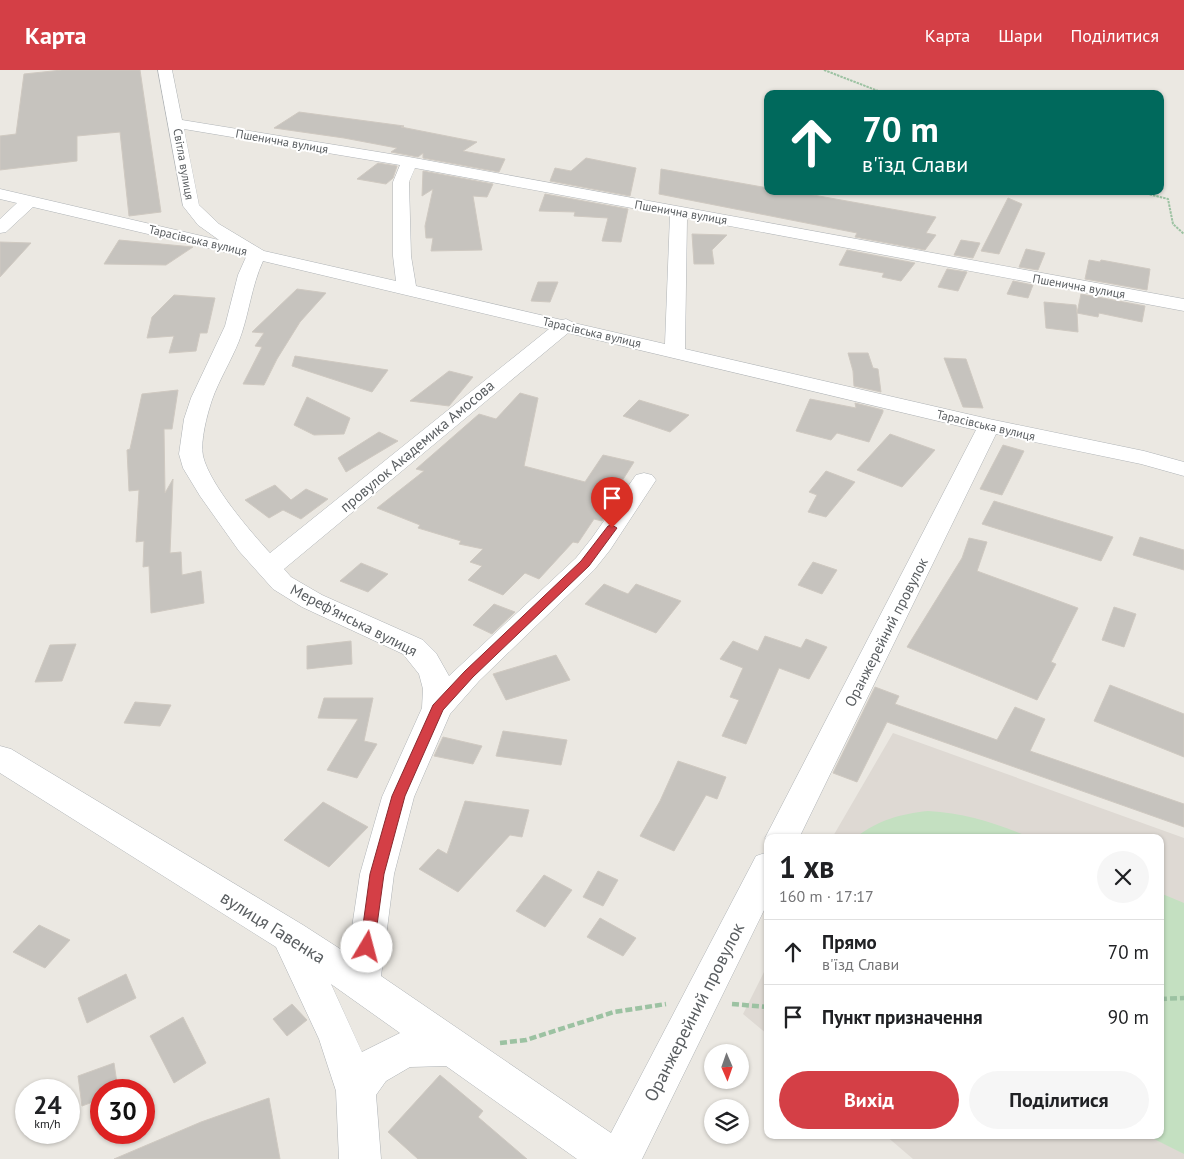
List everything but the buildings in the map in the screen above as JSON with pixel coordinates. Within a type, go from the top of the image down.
[{"type":"street","name":"Світла вулиця","points":[[165,70],[191,206],[196,213],[219,232],[257,253]]},
{"type":"street","name":"Пшенична вулиця","points":[[176,123],[410,162],[1184,305]]},
{"type":"street","points":[[407,289],[402,256],[400,190],[401,182],[410,162]]},
{"type":"street","name":"Тарасівська вулиця","points":[[0,194],[989,426],[1144,458],[1184,469]]},
{"type":"street","points":[[0,228],[28,201]]},
{"type":"street","points":[[675,351],[679,212]]},
{"type":"street","name":"Мереф'янська вулиця","points":[[257,253],[247,275],[228,344],[202,398],[195,419],[191,454],[195,468],[212,496],[268,568],[282,583],[312,601],[412,647],[424,656],[432,667],[439,693],[438,708],[398,796],[382,854],[377,874],[362,984]]},
{"type":"street","name":"провулок Академика Амосова","points":[[268,568],[519,362],[566,326]]},
{"type":"street","name":"Оранжерейний провулок","points":[[784,834],[989,426]]},
{"type":"street","points":[[438,708],[476,667],[585,564],[601,544],[644,480]]},
{"type":"street","name":"вулиця Гавенка","points":[[0,758],[290,936],[362,984],[612,1159]]},
{"type":"street","name":"Оранжерейний провулок","points":[[620,1159],[764,874]]},
{"type":"street","points":[[290,936],[337,1037],[356,1091],[360,1159]]},
{"type":"street","points":[[356,1091],[372,1067],[406,1049],[452,1047]]},
{"type":"path","points":[[824,70],[876,90]]},
{"type":"path","points":[[1152,195],[1168,199],[1171,223],[1174,228],[1184,234]]},
{"type":"path","points":[[1164,999],[1184,998]]},
{"type":"path","points":[[498,1043],[526,1040],[614,1012],[700,999],[764,1006]]},
{"type":"shaded area","points":[[893,733],[1184,838],[1184,1159],[913,1159],[890,1139],[1164,1139],[1164,834],[834,834]]},
{"type":"shaded area","points":[[764,972],[764,1032],[743,1014]]},
{"type":"green space","points":[[928,811],[955,814],[1004,827],[1022,834],[861,834],[873,826],[908,814]]},
{"type":"green space","points":[[1164,895],[1184,903],[1184,1154],[1154,1139],[1164,1139]]},
{"type":"route","points":[[367,947],[377,874],[398,796],[438,708],[469,674],[585,564],[612,528]]}]
